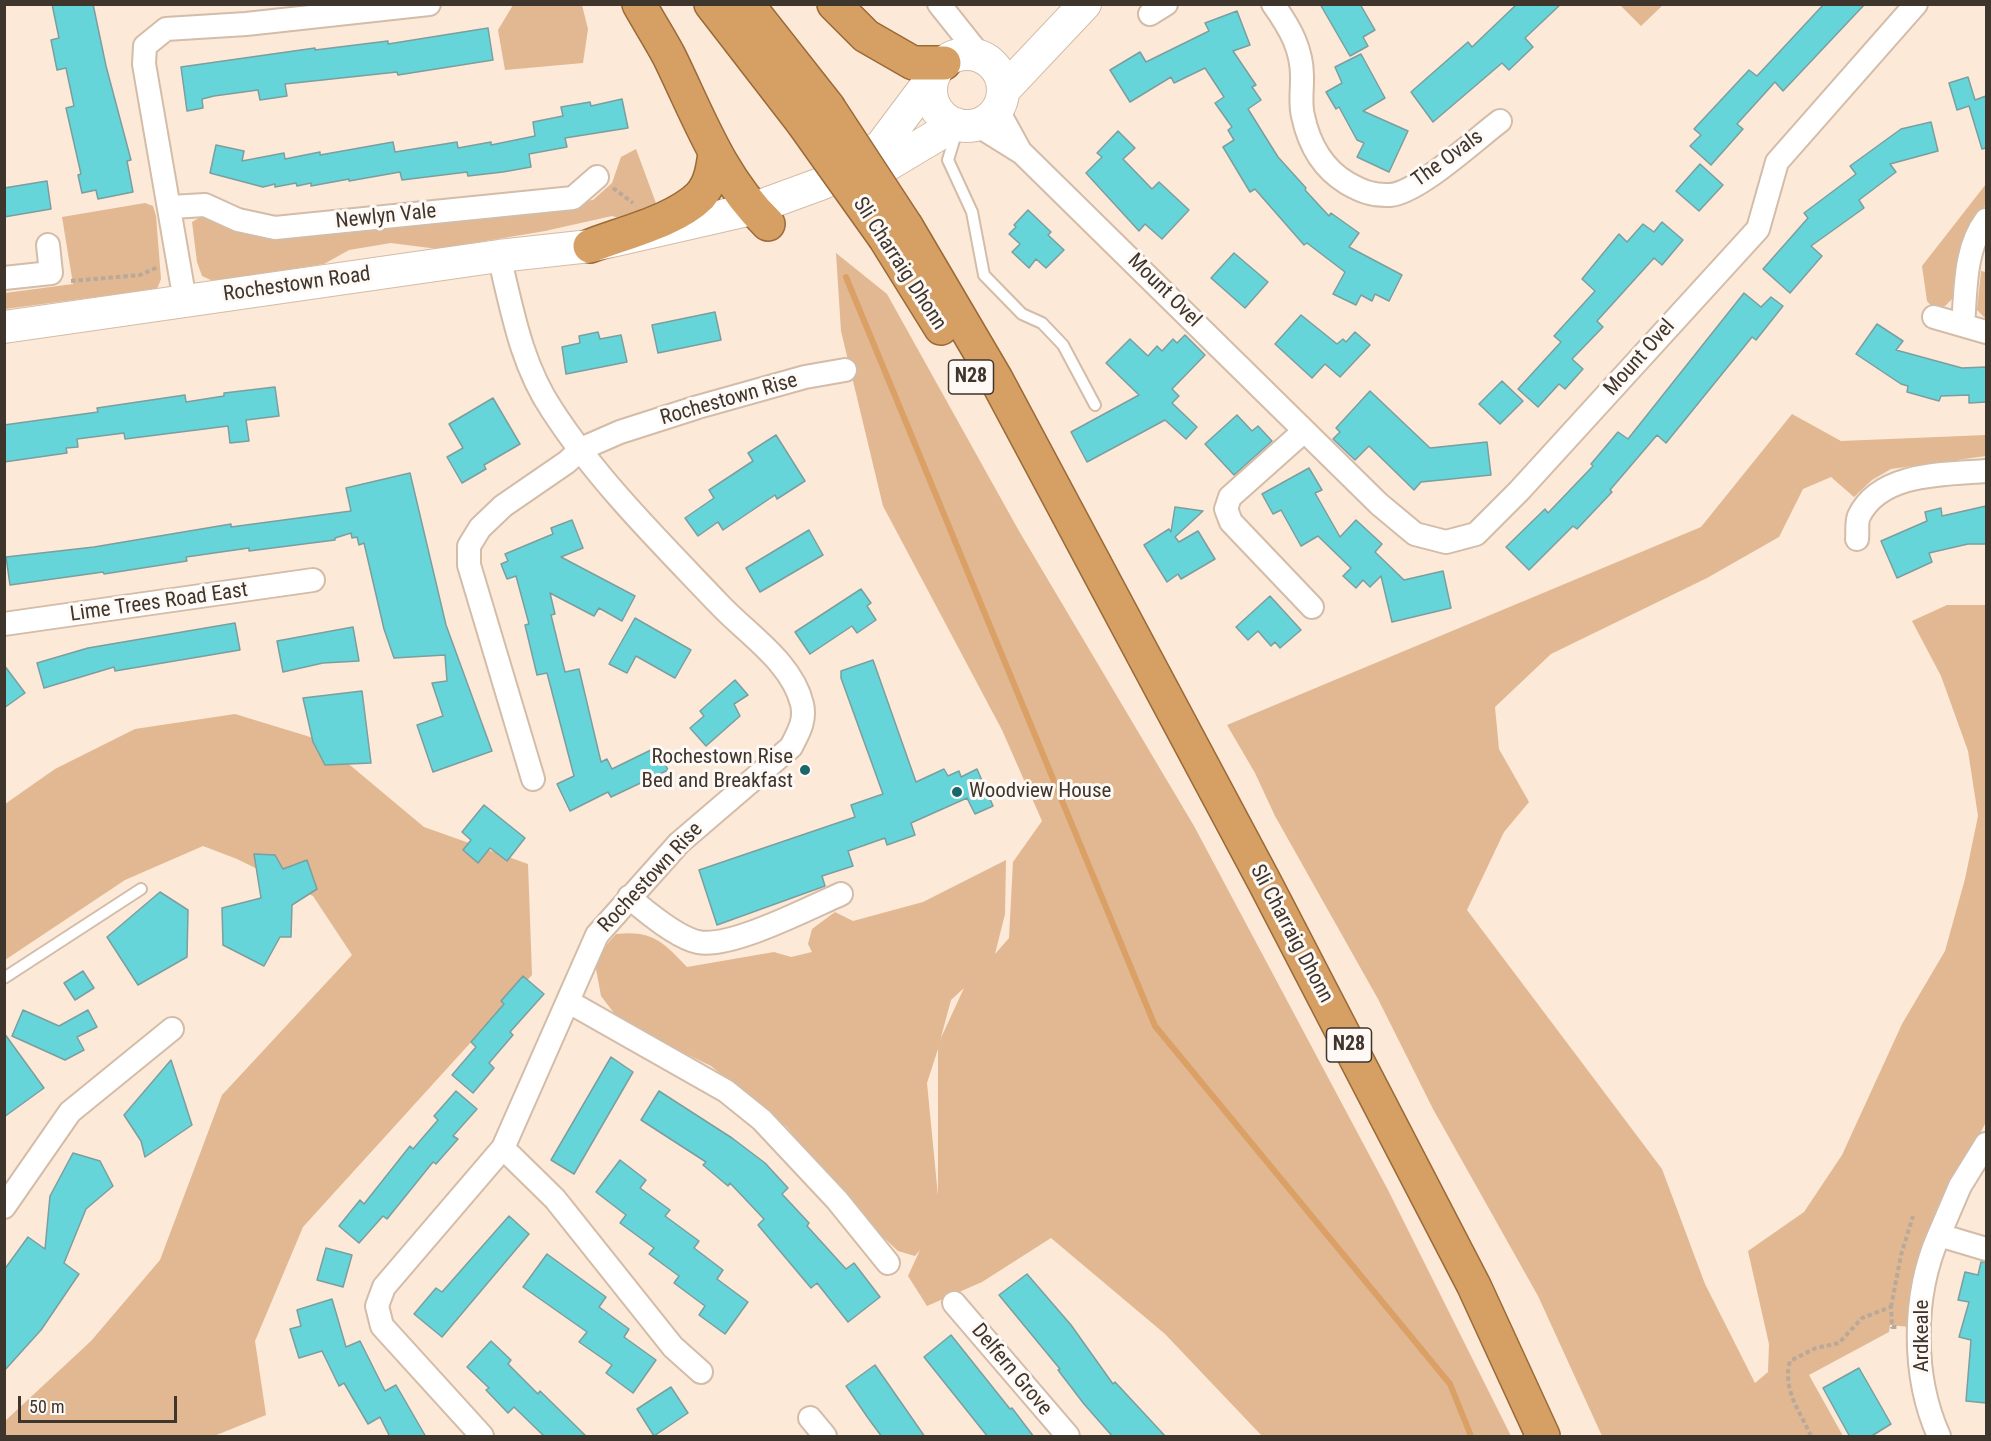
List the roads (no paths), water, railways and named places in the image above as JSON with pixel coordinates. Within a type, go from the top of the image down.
[{"type":"highway","points":[[639,4],[668,54],[715,153],[736,190],[760,217]]},
{"type":"highway","name":"Sli Charraig Dhonn","points":[[711,4],[816,115]]},
{"type":"highway","name":"Sli Charraig Dhonn","points":[[747,4],[816,115],[996,379],[1270,893],[1468,1276],[1543,1437]]},
{"type":"highway","points":[[834,4],[866,36],[913,63],[943,66]]},
{"type":"highway","points":[[590,246],[679,212],[701,195],[712,177],[715,153]]},
{"type":"main road","points":[[1078,12],[1002,97],[992,116],[964,124],[945,118],[935,104],[932,86],[943,66],[965,55],[984,58],[1012,54],[1078,12]]},
{"type":"main road","points":[[984,58],[998,73],[1002,97]]},
{"type":"main road","name":"Rochestown Road","points":[[4,327],[499,256],[590,246],[668,247],[748,232],[760,217],[823,183],[881,146],[943,66]]},
{"type":"main road","name":"Rochestown Road","points":[[760,217],[824,204],[964,124]]},
{"type":"street","points":[[246,24],[259,4]]},
{"type":"street","points":[[185,301],[171,207],[144,64],[145,46],[166,29],[246,24],[429,4]]},
{"type":"street","name":"The Ovals","points":[[1273,4],[1290,28],[1298,46],[1302,79],[1302,113],[1311,143],[1320,158],[1338,178],[1365,194],[1391,195],[1420,183],[1500,121]]},
{"type":"street","name":"Mount Ovel","points":[[1002,97],[1002,118],[1022,153],[1117,244],[1303,432],[1379,504],[1415,534],[1446,542],[1476,534],[1519,491],[1758,229],[1778,162],[1916,4]]},
{"type":"street","points":[[942,8],[952,43],[943,66]]},
{"type":"street","points":[[942,8],[984,58]]},
{"type":"street","name":"Mount Ovel","points":[[964,124],[1022,153]]},
{"type":"street","name":"Newlyn Vale","points":[[171,207],[205,205],[238,220],[275,228],[573,198],[597,177]]},
{"type":"street","points":[[1964,325],[1968,266],[1980,228],[1986,220]]},
{"type":"street","points":[[4,278],[51,273],[48,244]]},
{"type":"street","name":"Rochestown Rise","points":[[482,1437],[382,1326],[377,1306],[384,1287],[503,1148],[597,935],[679,843],[791,747],[802,726],[803,705],[792,680],[767,650],[721,607],[627,506],[551,409],[522,351],[499,256]]},
{"type":"street","points":[[1934,317],[1986,332]]},
{"type":"street","name":"Rochestown Rise","points":[[533,779],[469,565],[469,546],[480,528],[503,506],[567,462],[581,449],[620,432],[805,377],[845,370]]},
{"type":"street","points":[[1303,432],[1230,497],[1226,509],[1231,522],[1312,607]]},
{"type":"street","points":[[1857,539],[1858,517],[1875,497],[1887,488],[1924,477],[1986,471]]},
{"type":"street","name":"Lime Trees Road East","points":[[4,624],[314,580]]},
{"type":"street","points":[[629,897],[652,918],[696,942],[714,943],[787,918],[841,894]]},
{"type":"street","points":[[569,1002],[726,1091],[762,1120],[837,1200],[888,1263]]},
{"type":"street","points":[[4,1207],[70,1112],[172,1029]]},
{"type":"street","name":"Ardkeale","points":[[1939,1437],[1923,1386],[1920,1307],[1926,1277],[1939,1235],[1960,1186],[1986,1144]]},
{"type":"street","points":[[503,1148],[555,1199],[673,1347],[701,1372]]},
{"type":"street","points":[[1939,1235],[1986,1249]]},
{"type":"street","name":"Delfern Grove","points":[[954,1303],[1068,1437]]},
{"type":"street","points":[[810,1418],[825,1437]]},
{"type":"lane","points":[[964,124],[948,160],[972,212],[984,275],[1022,314],[1042,322],[1063,345],[1095,405]]},
{"type":"lane","points":[[4,978],[141,889]]},
{"type":"waterway","points":[[846,277],[1155,1026],[1450,1384],[1471,1436]]},
{"type":"place","name":"Rochestown Rise Bed and Breakfast","points":[[805,770]]},
{"type":"place","name":"Woodview House","points":[[957,792]]}]
